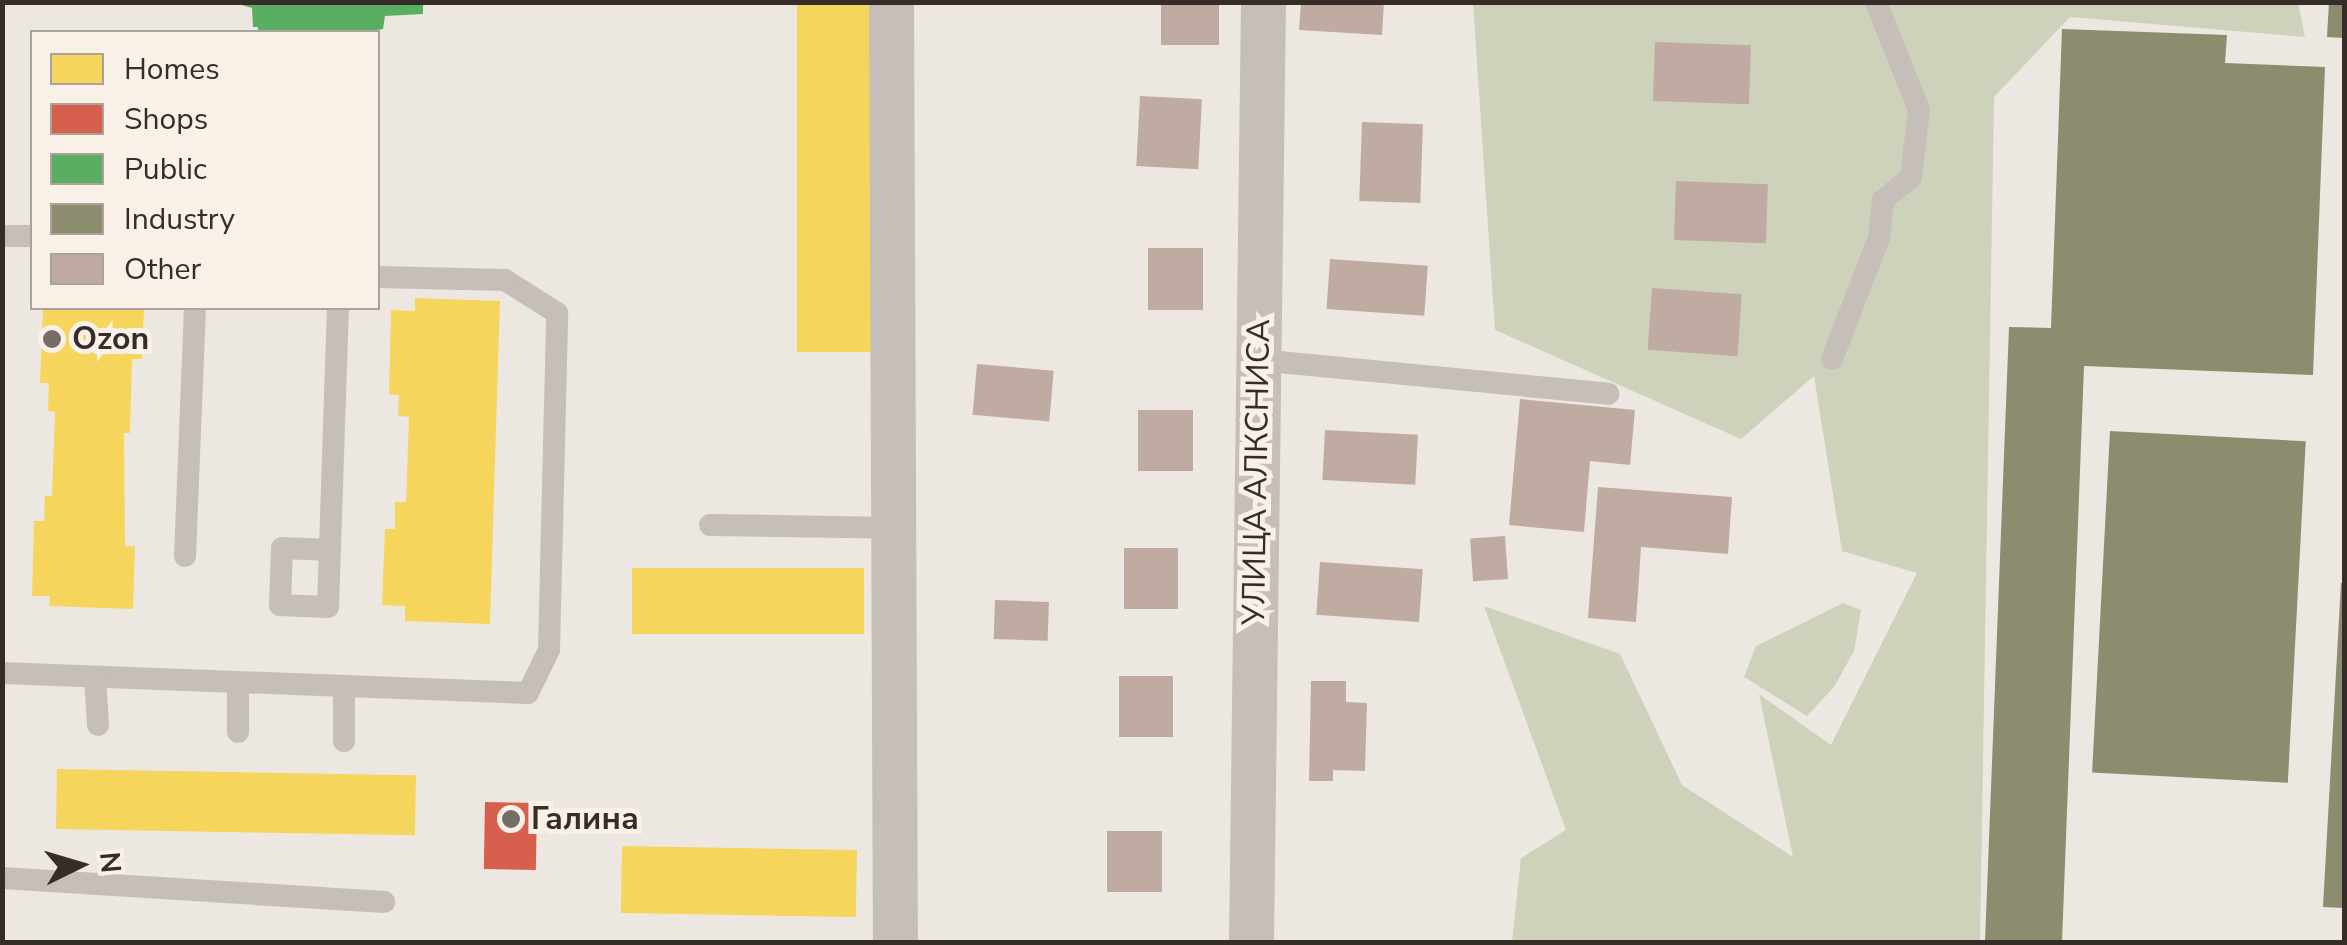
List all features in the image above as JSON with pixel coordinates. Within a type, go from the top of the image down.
[{"type":"street","points":[[892,2],[895,942]]},
{"type":"street","name":"УЛИЦА АЛКСНИСА","points":[[1250,942],[1263,2]]},
{"type":"lane","points":[[1832,359],[1879,238],[1883,200],[1911,177],[1918,110],[1876,2]]},
{"type":"lane","points":[[2,236],[30,236]]},
{"type":"lane","points":[[2,673],[528,693],[549,650],[558,313],[505,280],[380,278]]},
{"type":"lane","points":[[185,556],[195,310]]},
{"type":"lane","points":[[330,550],[338,310]]},
{"type":"lane","points":[[1258,360],[1608,394]]},
{"type":"lane","points":[[710,525],[893,528]]},
{"type":"lane","points":[[96,677],[98,725]]},
{"type":"lane","points":[[238,682],[238,732]]},
{"type":"lane","points":[[344,686],[344,741]]},
{"type":"lane","points":[[2,878],[384,902]]},
{"type":"green space","points":[[1473,3],[2298,3],[2305,37],[2070,17],[1994,97],[1980,942],[1512,942],[1521,858],[1566,830],[1484,606],[1620,654],[1682,785],[1793,857],[1759,694],[1831,745],[1917,573],[1842,551],[1814,376],[1741,439],[1495,330]]},
{"type":"green space","points":[[1843,603],[1861,610],[1854,651],[1834,687],[1807,716],[1744,677],[1756,646]]},
{"type":"building: Homes","points":[[797,2],[873,2],[873,352],[797,352]]},
{"type":"building: Homes","points":[[415,298],[500,301],[490,624],[405,621],[405,606],[382,605],[385,529],[395,529],[395,502],[406,502],[409,417],[398,416],[399,395],[389,394],[391,310],[415,311]]},
{"type":"building: Homes","points":[[43,310],[144,310],[142,359],[132,359],[130,433],[124,433],[125,546],[135,546],[133,609],[49,606],[50,596],[32,596],[34,521],[44,521],[45,496],[52,496],[55,412],[48,411],[49,383],[40,383]]},
{"type":"building: Homes","points":[[632,568],[864,568],[864,634],[632,634]]},
{"type":"building: Homes","points":[[57,769],[416,775],[415,835],[56,829]]},
{"type":"building: Homes","points":[[622,846],[857,850],[856,917],[621,913]]},
{"type":"building: Shops","name":"Галина","points":[[485,802],[537,803],[536,870],[484,869]]},
{"type":"building: Public","points":[[423,2],[423,14],[385,16],[383,29],[377,30],[258,30],[253,27],[252,8],[238,4]]},
{"type":"building: Industry","points":[[2329,2],[2344,2],[2344,38],[2327,37]]},
{"type":"building: Industry","points":[[2062,29],[2227,35],[2225,63],[2325,67],[2313,375],[2084,366],[2062,942],[1985,942],[2009,327],[2051,328]]},
{"type":"building: Industry","points":[[2110,431],[2306,441],[2288,783],[2092,773]]},
{"type":"building: Industry","points":[[2344,583],[2344,908],[2323,907]]},
{"type":"building: Other","points":[[1161,2],[1219,2],[1219,45],[1161,45]]},
{"type":"building: Other","points":[[1301,2],[1384,2],[1382,35],[1299,30]]},
{"type":"building: Other","points":[[1655,42],[1751,45],[1749,104],[1653,101]]},
{"type":"building: Other","points":[[1140,96],[1202,99],[1198,169],[1136,166]]},
{"type":"building: Other","points":[[1362,122],[1423,124],[1420,203],[1359,201]]},
{"type":"building: Other","points":[[1676,181],[1768,184],[1766,243],[1674,240]]},
{"type":"building: Other","points":[[1148,248],[1203,248],[1203,310],[1148,310]]},
{"type":"building: Other","points":[[1330,259],[1428,266],[1424,316],[1327,309]]},
{"type":"building: Other","points":[[1652,288],[1742,294],[1737,356],[1648,350]]},
{"type":"building: Other","points":[[977,364],[1054,371],[1049,422],[973,415]]},
{"type":"building: Other","points":[[1520,399],[1635,410],[1630,465],[1590,461],[1584,532],[1509,525]]},
{"type":"building: Other","points":[[1138,410],[1193,410],[1193,471],[1138,471]]},
{"type":"building: Other","points":[[1325,430],[1418,435],[1415,485],[1322,480]]},
{"type":"building: Other","points":[[1598,487],[1732,497],[1728,554],[1641,547],[1636,622],[1588,618]]},
{"type":"building: Other","points":[[1505,536],[1508,579],[1473,581],[1470,538]]},
{"type":"building: Other","points":[[1124,548],[1178,548],[1178,609],[1124,609]]},
{"type":"building: Other","points":[[1320,562],[1423,569],[1419,622],[1316,615]]},
{"type":"building: Other","points":[[995,600],[1049,602],[1048,641],[994,639]]},
{"type":"building: Other","points":[[1119,676],[1173,676],[1173,737],[1119,737]]},
{"type":"building: Other","points":[[1311,681],[1346,681],[1346,702],[1367,703],[1365,771],[1333,770],[1333,781],[1309,781]]},
{"type":"building: Other","points":[[1107,831],[1162,831],[1162,892],[1107,892]]},
{"type":"place","name":"Ozon","points":[[52,339]]},
{"type":"place","name":"Галина","points":[[511,819]]}]
